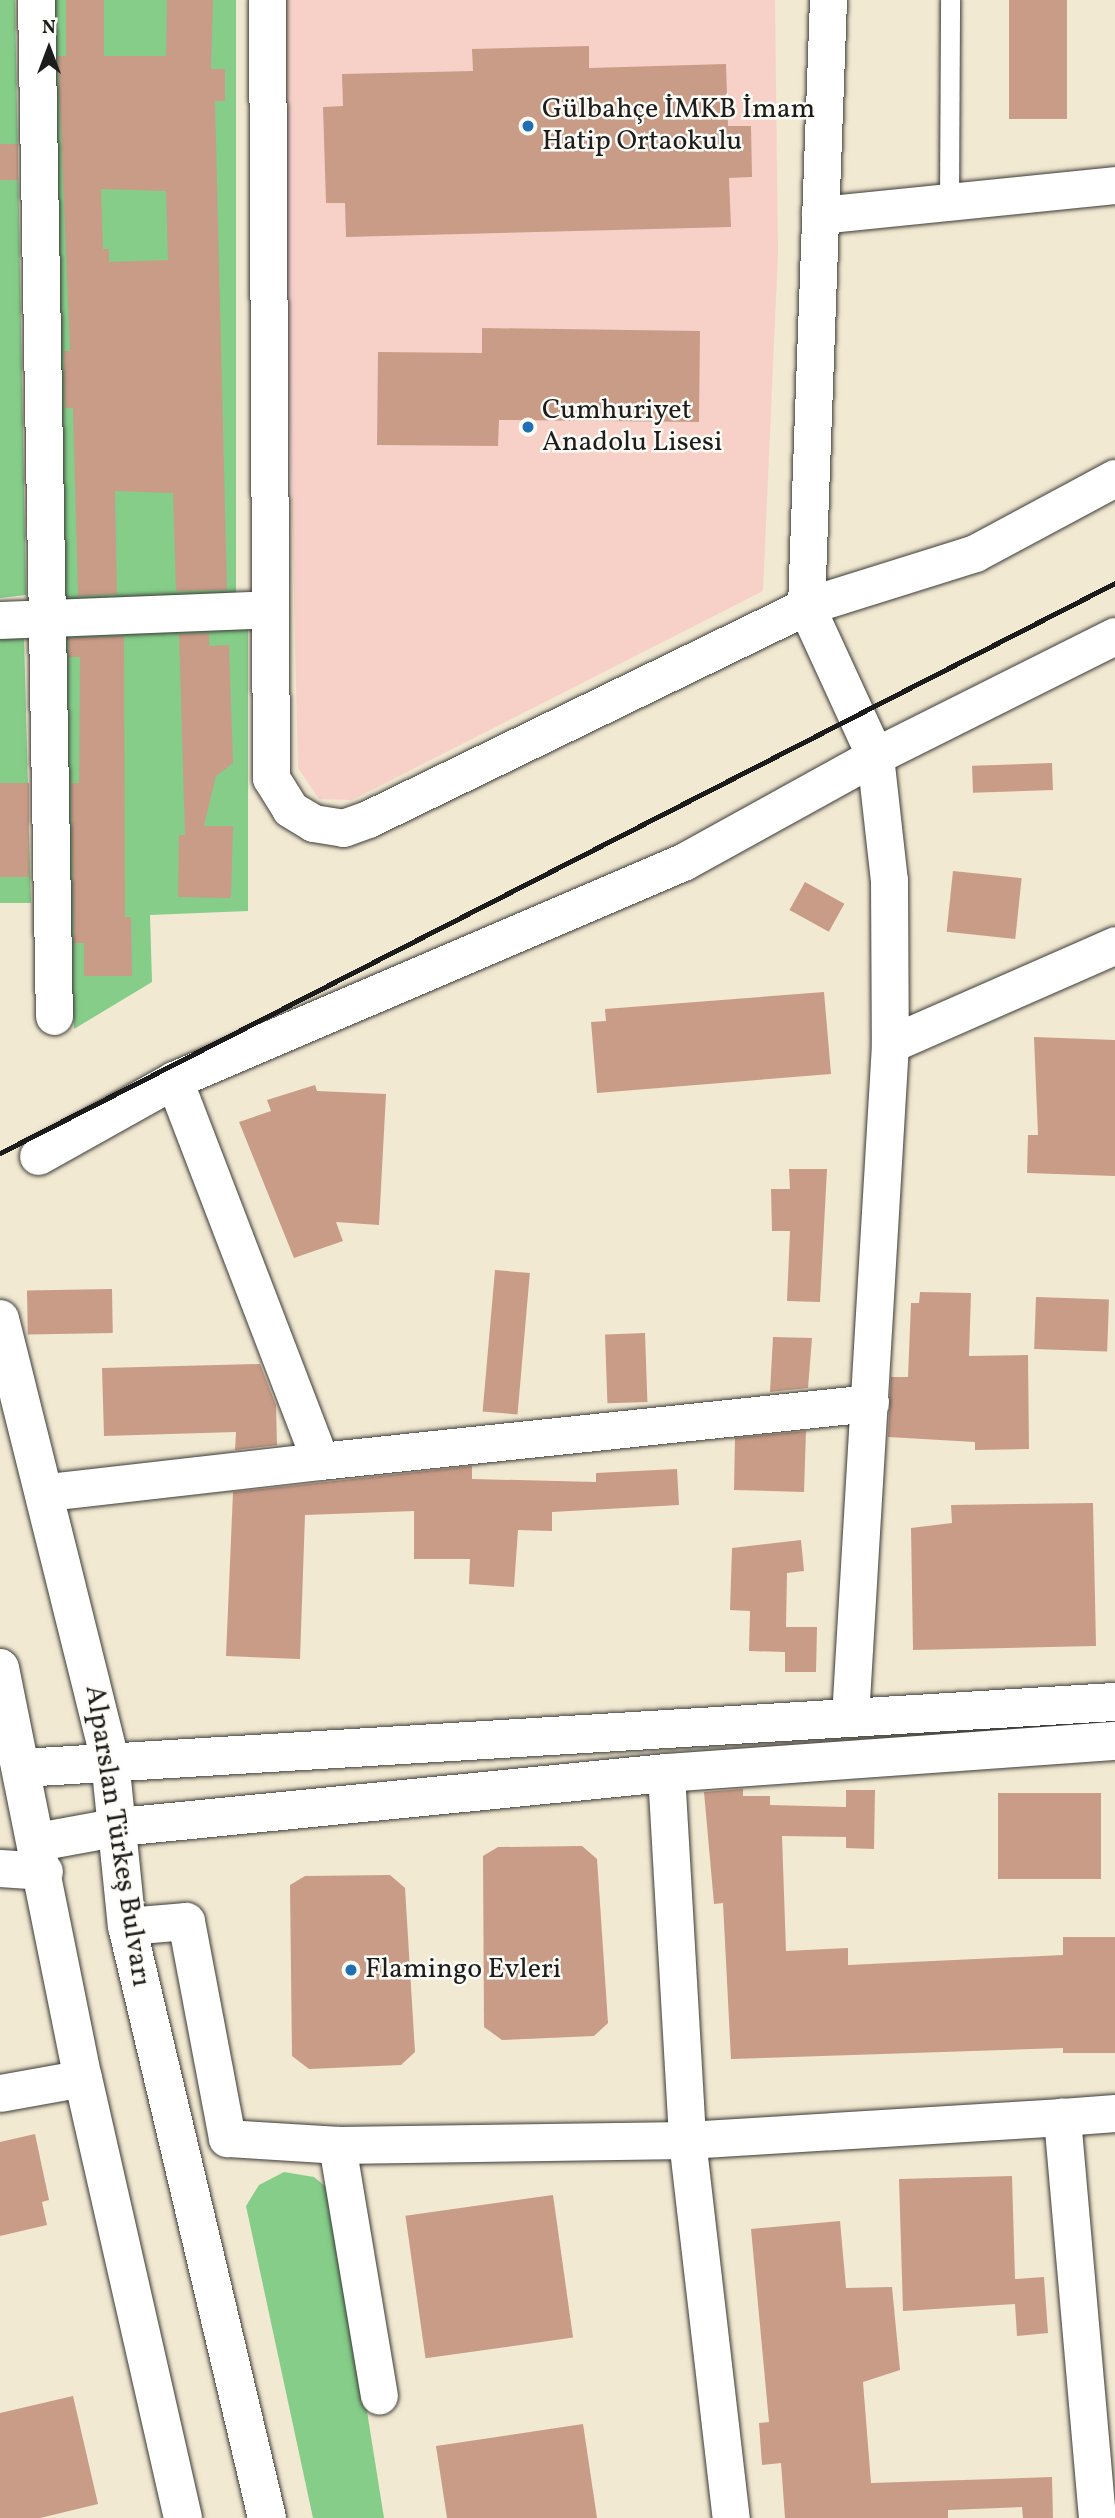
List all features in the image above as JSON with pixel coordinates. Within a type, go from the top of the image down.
[{"type":"main road","name":"Alparslan Türkeş Bulvarı","points":[[0,1319],[48,1492],[110,1760],[120,1827],[127,1926],[267,2518]]},
{"type":"main road","points":[[0,1668],[41,1856],[83,2078],[183,2518]]},
{"type":"main road","points":[[22,1768],[110,1760],[1115,1702]]},
{"type":"main road","points":[[41,1856],[120,1827],[666,1773],[1115,1741]]},
{"type":"street","points":[[36,0],[54,1016]]},
{"type":"street","points":[[267,0],[271,778],[290,809],[313,823],[343,828],[806,606],[975,553],[1115,478]]},
{"type":"street","points":[[828,0],[806,606],[875,756],[888,880],[890,1044],[850,1718]]},
{"type":"street","points":[[820,215],[949,204],[1115,185]]},
{"type":"street","points":[[0,620],[270,609]]},
{"type":"street","points":[[38,1156],[174,1080],[682,862],[875,756],[1115,636]]},
{"type":"street","points":[[890,1044],[1115,945]]},
{"type":"street","points":[[174,1080],[320,1461]]},
{"type":"street","points":[[48,1492],[870,1403]]},
{"type":"street","points":[[666,1773],[687,2140],[731,2518]]},
{"type":"street","points":[[0,1868],[41,1856]]},
{"type":"street","points":[[127,1926],[186,1921],[227,2138],[337,2145],[687,2140],[1115,2113]]},
{"type":"street","points":[[0,2094],[83,2078]]},
{"type":"street","points":[[1062,2117],[1097,2518]]},
{"type":"street","points":[[337,2145],[379,2396]]},
{"type":"lane","points":[[949,204],[950,0]]},
{"type":"shaded area","name":"Cumhuriyet Anadolu Lisesi","points":[[280,0],[775,0],[778,253],[763,591],[352,800],[319,799],[298,768]]},
{"type":"green space","points":[[0,0],[15,0],[26,595],[0,598]]},
{"type":"green space","points":[[55,0],[236,0],[236,604],[55,604]]},
{"type":"green space","points":[[248,616],[248,911],[150,915],[152,982],[74,1029],[54,624]]},
{"type":"green space","points":[[24,635],[31,903],[0,903],[0,636]]},
{"type":"green space","points":[[284,2172],[314,2177],[332,2192],[384,2518],[313,2518],[246,2206],[259,2185]]},
{"type":"building","points":[[66,0],[104,0],[104,56],[166,56],[167,0],[213,0],[211,69],[225,69],[225,101],[215,101],[227,590],[176,591],[173,493],[115,491],[117,594],[78,596],[73,408],[65,408],[64,351],[70,351],[58,56],[66,56]],"holes":[[[101,189],[166,191],[168,260],[109,262],[109,249],[103,249]]]},
{"type":"building","points":[[1009,0],[1067,0],[1067,119],[1009,119]]},
{"type":"building","points":[[589,46],[589,68],[726,64],[728,126],[751,126],[752,177],[729,178],[731,227],[346,237],[345,203],[326,203],[323,107],[343,106],[342,74],[473,71],[472,49]]},
{"type":"building","points":[[0,144],[18,144],[18,180],[0,180]]},
{"type":"building","points":[[482,328],[700,331],[699,422],[499,420],[498,446],[377,445],[378,352],[482,353]]},
{"type":"building","points":[[209,633],[209,646],[229,645],[233,763],[216,776],[204,826],[233,826],[231,898],[178,897],[179,835],[185,835],[179,634]]},
{"type":"building","points":[[124,636],[125,917],[131,917],[132,976],[84,976],[84,943],[74,943],[71,783],[79,783],[80,657],[69,657],[68,638]]},
{"type":"building","points":[[1052,763],[1053,790],[973,793],[972,766]]},
{"type":"building","points":[[0,783],[29,783],[29,877],[0,877]]},
{"type":"building","points":[[953,871],[1022,878],[1015,939],[947,932]]},
{"type":"building","points":[[805,882],[844,904],[829,932],[789,910]]},
{"type":"building","points":[[824,992],[831,1074],[597,1093],[591,1022],[606,1021],[605,1009]]},
{"type":"building","points":[[1034,1037],[1115,1040],[1115,1176],[1027,1173],[1028,1135],[1038,1135]]},
{"type":"building","points":[[315,1085],[317,1091],[386,1094],[379,1225],[336,1222],[343,1241],[294,1258],[239,1122],[271,1111],[267,1100]]},
{"type":"building","points":[[789,1169],[827,1169],[820,1302],[787,1301],[790,1231],[772,1231],[771,1189],[790,1189]]},
{"type":"building","points":[[495,1270],[530,1273],[517,1415],[483,1411]]},
{"type":"building","points":[[112,1289],[113,1333],[28,1334],[27,1290]]},
{"type":"building","points":[[920,1292],[971,1293],[969,1356],[1028,1355],[1029,1449],[975,1450],[975,1442],[888,1437],[891,1377],[908,1377],[911,1303],[919,1303]]},
{"type":"building","points":[[1036,1297],[1109,1300],[1107,1352],[1034,1349]]},
{"type":"building","points":[[645,1333],[647,1402],[607,1403],[605,1334]]},
{"type":"building","points":[[773,1337],[812,1338],[808,1388],[770,1392]]},
{"type":"building","points":[[260,1364],[276,1405],[277,1445],[235,1450],[236,1432],[104,1436],[102,1368]]},
{"type":"building","points":[[806,1431],[804,1492],[734,1490],[735,1438]]},
{"type":"building","points":[[472,1466],[472,1479],[596,1482],[596,1473],[677,1469],[679,1505],[552,1512],[552,1531],[518,1530],[514,1587],[469,1584],[470,1559],[414,1559],[414,1511],[305,1515],[300,1659],[226,1656],[233,1492]]},
{"type":"building","points":[[1093,1503],[1096,1646],[913,1650],[911,1528],[952,1523],[951,1505]]},
{"type":"building","points":[[801,1540],[804,1571],[787,1573],[786,1627],[817,1627],[816,1672],[785,1672],[785,1652],[749,1651],[750,1611],[730,1610],[732,1548]]},
{"type":"building","points":[[743,1789],[743,1796],[770,1796],[770,1805],[846,1807],[846,1790],[875,1790],[874,1849],[846,1848],[846,1837],[782,1836],[786,1951],[848,1948],[848,1965],[1063,1955],[1063,1937],[1115,1937],[1115,2053],[1063,2053],[1063,2048],[731,2059],[723,1903],[714,1904],[704,1792]]},
{"type":"building","points":[[998,1793],[1101,1793],[1101,1879],[998,1879]]},
{"type":"building","points":[[582,1846],[597,1859],[608,2023],[594,2036],[502,2040],[484,2027],[483,1856],[498,1847]]},
{"type":"building","name":"Flamingo Evleri","points":[[390,1875],[405,1888],[415,2052],[401,2065],[309,2069],[292,2056],[290,1885],[305,1876]]},
{"type":"building","points":[[35,2134],[49,2200],[42,2202],[47,2225],[0,2236],[0,2142]]},
{"type":"building","points":[[1012,2176],[1015,2279],[1044,2277],[1048,2333],[1017,2336],[1015,2304],[903,2311],[899,2179]]},
{"type":"building","points":[[553,2195],[573,2338],[425,2358],[405,2216]]},
{"type":"building","points":[[840,2221],[846,2288],[892,2287],[900,2370],[863,2382],[871,2483],[1052,2477],[1053,2518],[1023,2518],[1022,2507],[948,2510],[948,2518],[785,2518],[781,2463],[762,2465],[759,2423],[769,2422],[751,2229]]},
{"type":"building","points":[[73,2396],[98,2504],[40,2518],[0,2518],[0,2413]]},
{"type":"building","points":[[583,2424],[597,2518],[447,2518],[436,2446]]},
{"type":"railway","points":[[0,1153],[1115,583]]},
{"type":"place","name":"Gülbahçe İMKB İmam Hatip Ortaokulu","points":[[528,126]]},
{"type":"place","name":"Cumhuriyet Anadolu Lisesi","points":[[528,427]]},
{"type":"place","name":"Flamingo Evleri","points":[[351,1970]]}]
